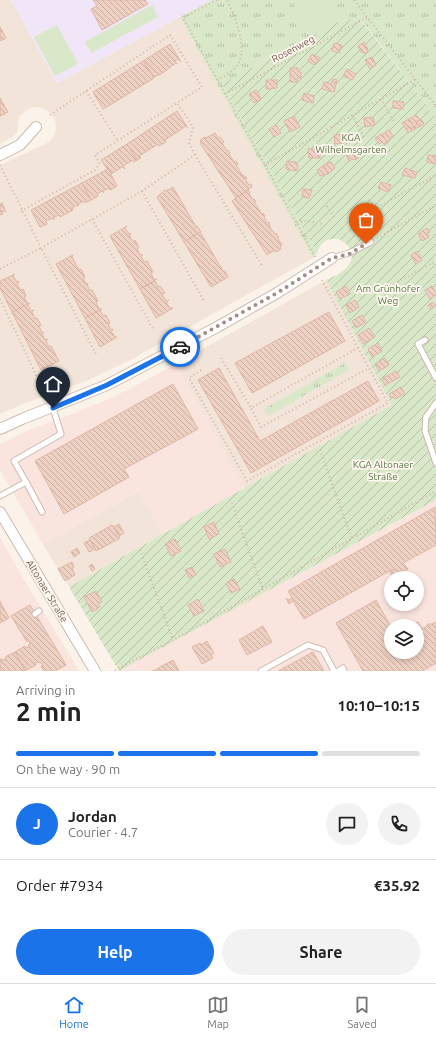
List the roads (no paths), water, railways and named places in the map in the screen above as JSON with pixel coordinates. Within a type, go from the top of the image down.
[{"type":"street","points":[[0,154],[20,145],[36,127]]},
{"type":"street","points":[[0,429],[107,385],[162,357],[277,293],[332,258]]},
{"type":"street","name":"Altonaer Straße","points":[[0,512],[95,671]]},
{"type":"lane","points":[[332,258],[349,254],[370,242]]},
{"type":"lane","points":[[425,340],[418,344],[436,378]]},
{"type":"lane","points":[[436,403],[426,418],[425,431],[436,463]]},
{"type":"lane","points":[[42,512],[14,461],[61,434],[53,408]]},
{"type":"lane","points":[[0,496],[26,482]]},
{"type":"lane","points":[[261,671],[308,645],[323,650],[334,671]]},
{"type":"lane","points":[[338,671],[343,668],[344,671]]},
{"type":"park label","name":"KGA Wilhelmsgarten","points":[[351,142]]},
{"type":"park label","name":"Am Grünhofer Weg","points":[[388,294]]},
{"type":"park label","name":"KGA Altonaer Straße","points":[[383,470]]}]
